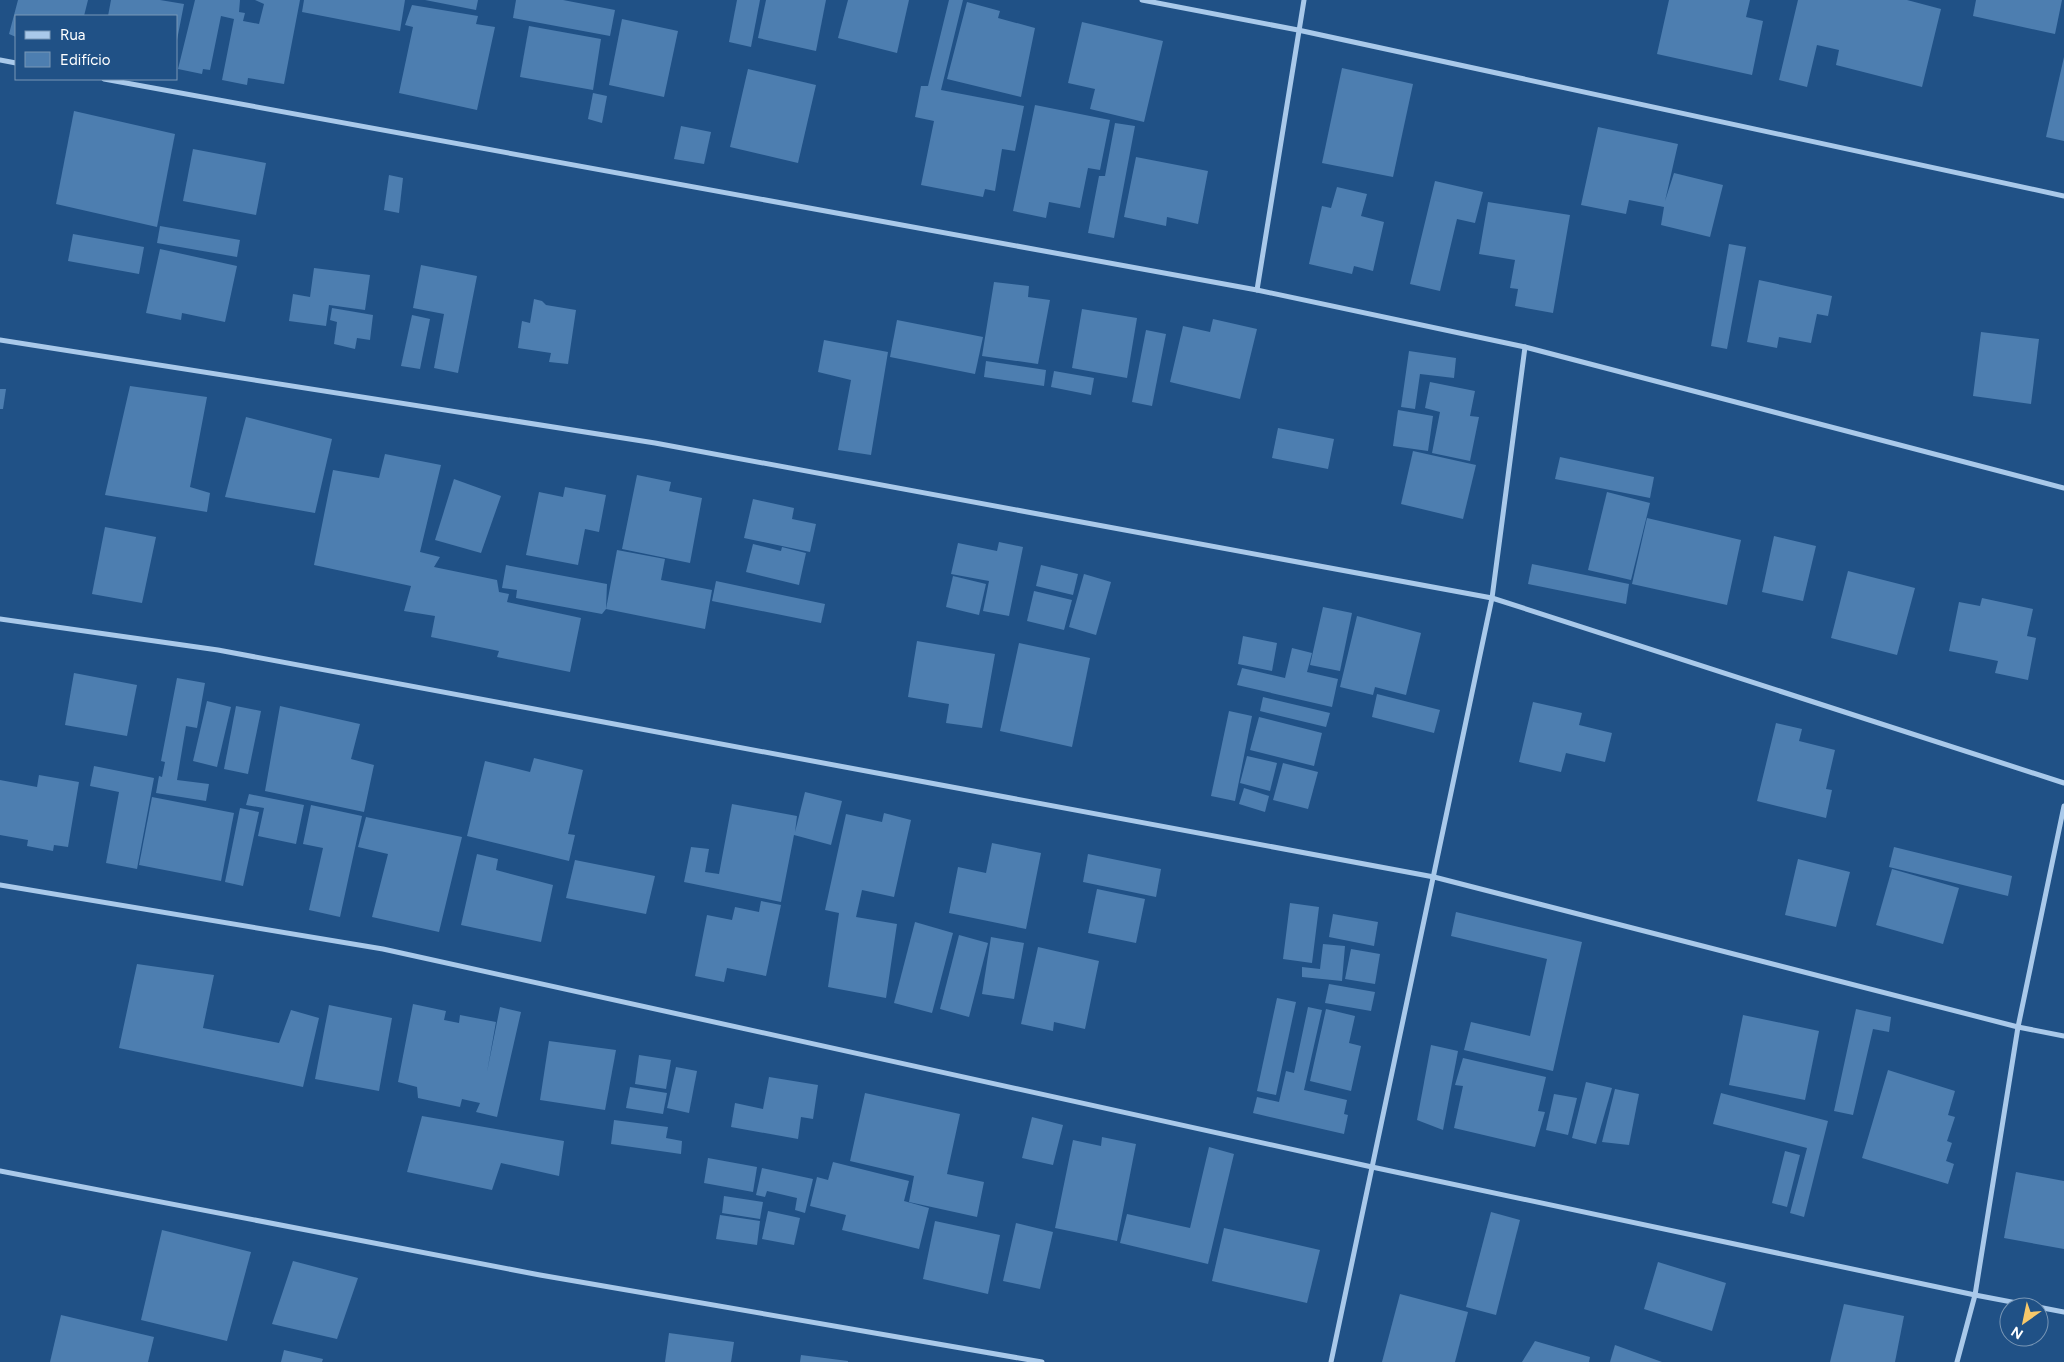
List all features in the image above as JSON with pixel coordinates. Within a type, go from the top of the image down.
[{"type":"street","points":[[1142,0],[1298,30],[2064,196]]},
{"type":"street","points":[[1257,290],[1304,0]]},
{"type":"street","points":[[0,60],[15,63]]},
{"type":"street","points":[[109,80],[1257,290],[1524,347],[2064,488]]},
{"type":"street","points":[[0,340],[655,443],[1492,598],[2064,783]]},
{"type":"street","points":[[1331,1362],[1492,598],[1524,347]]},
{"type":"street","points":[[0,619],[228,651],[1434,877],[2018,1027],[2064,1036]]},
{"type":"street","points":[[1957,1362],[1974,1295],[2018,1027],[2064,806]]},
{"type":"street","points":[[0,885],[383,949],[1372,1167],[1974,1295],[2064,1312]]},
{"type":"street","points":[[0,1172],[540,1275],[1042,1362]]},
{"type":"building","points":[[18,0],[88,0],[84,15],[15,15],[15,37],[9,34]]},
{"type":"building","points":[[111,0],[160,0],[184,4],[178,35],[178,15],[108,15]]},
{"type":"building","points":[[195,0],[240,0],[239,12],[245,13],[243,21],[259,24],[264,4],[255,0],[300,0],[284,84],[248,78],[247,85],[222,80],[234,19],[221,16],[210,70],[203,69],[202,74],[178,69]]},
{"type":"building","points":[[304,0],[405,0],[400,31],[302,12]]},
{"type":"building","points":[[425,0],[478,0],[476,10]]},
{"type":"building","points":[[516,0],[563,0],[615,10],[610,36],[513,18]]},
{"type":"building","points":[[737,0],[760,0],[751,47],[729,42]]},
{"type":"building","points":[[766,0],[826,0],[816,51],[758,38]]},
{"type":"building","points":[[848,0],[909,0],[897,53],[838,38]]},
{"type":"building","points":[[949,0],[963,0],[941,90],[1024,106],[1015,151],[1002,149],[995,191],[985,189],[983,197],[921,185],[934,121],[915,117],[921,86],[928,86]]},
{"type":"building","points":[[1669,0],[1750,0],[1746,17],[1763,21],[1752,75],[1657,54]]},
{"type":"building","points":[[1798,0],[1907,0],[1941,9],[1922,87],[1836,65],[1839,50],[1817,45],[1807,87],[1779,80]]},
{"type":"building","points":[[1976,0],[2062,0],[2055,34],[1973,16]]},
{"type":"building","points":[[967,2],[1000,11],[998,18],[1035,28],[1021,97],[947,79]]},
{"type":"building","points":[[412,5],[478,16],[476,24],[495,27],[477,110],[399,93],[413,27],[405,25]]},
{"type":"building","points":[[622,19],[678,31],[664,97],[609,85]]},
{"type":"building","points":[[1082,22],[1163,41],[1144,122],[1090,109],[1095,89],[1068,83]]},
{"type":"building","points":[[529,26],[601,39],[593,90],[520,77]]},
{"type":"building","points":[[2064,57],[2064,141],[2046,137]]},
{"type":"building","points":[[1342,68],[1413,84],[1393,177],[1322,163]]},
{"type":"building","points":[[748,69],[816,85],[798,163],[730,147]]},
{"type":"building","points":[[593,93],[607,96],[602,123],[588,119]]},
{"type":"building","points":[[1035,105],[1110,120],[1100,170],[1088,168],[1080,208],[1049,202],[1046,218],[1013,211]]},
{"type":"building","points":[[74,111],[175,134],[157,227],[56,204]]},
{"type":"building","points":[[1115,123],[1135,126],[1114,238],[1088,233],[1099,176],[1105,176]]},
{"type":"building","points":[[681,126],[711,132],[704,164],[674,159]]},
{"type":"building","points":[[1598,127],[1678,144],[1665,201],[1674,173],[1723,185],[1710,237],[1661,225],[1664,207],[1629,200],[1626,214],[1581,205]]},
{"type":"building","points":[[193,149],[266,163],[256,215],[183,201]]},
{"type":"building","points":[[1136,157],[1208,171],[1198,224],[1167,217],[1166,226],[1124,217]]},
{"type":"building","points":[[389,175],[403,178],[399,213],[384,210]]},
{"type":"building","points":[[1435,181],[1483,192],[1475,223],[1457,219],[1440,291],[1410,284]]},
{"type":"building","points":[[1337,187],[1367,194],[1361,216],[1384,222],[1373,271],[1354,266],[1352,274],[1309,264],[1322,206],[1331,208]]},
{"type":"building","points":[[1488,202],[1570,215],[1553,313],[1515,306],[1518,289],[1510,288],[1515,260],[1479,254]]},
{"type":"building","points":[[160,226],[240,240],[237,257],[157,243]]},
{"type":"building","points":[[73,234],[144,247],[139,274],[68,261]]},
{"type":"building","points":[[1729,244],[1746,247],[1727,349],[1711,346]]},
{"type":"building","points":[[160,249],[237,266],[225,322],[182,313],[181,320],[146,313]]},
{"type":"building","points":[[421,265],[477,276],[458,373],[434,368],[444,314],[413,308]]},
{"type":"building","points":[[314,268],[370,275],[365,310],[329,305],[326,326],[289,321],[293,294],[310,297]]},
{"type":"building","points":[[1759,280],[1832,296],[1828,316],[1817,314],[1811,343],[1779,337],[1777,348],[1747,342]]},
{"type":"building","points":[[994,282],[1029,286],[1028,297],[1050,300],[1038,364],[982,356]]},
{"type":"building","points":[[534,299],[542,301],[546,305],[576,310],[568,364],[549,362],[551,353],[518,348],[522,321],[530,323]]},
{"type":"building","points":[[332,308],[373,315],[370,340],[357,338],[355,349],[334,344],[337,322],[330,320]]},
{"type":"building","points":[[1082,309],[1137,318],[1127,378],[1072,368]]},
{"type":"building","points":[[412,315],[430,319],[420,369],[401,366]]},
{"type":"building","points":[[1213,319],[1257,329],[1240,399],[1170,382],[1183,326],[1210,332]]},
{"type":"building","points":[[897,320],[983,337],[975,374],[890,357]]},
{"type":"building","points":[[1146,330],[1166,334],[1152,406],[1132,402]]},
{"type":"building","points":[[1981,332],[2039,339],[2031,404],[1973,396]]},
{"type":"building","points":[[824,340],[888,352],[871,455],[838,450],[851,380],[818,372]]},
{"type":"building","points":[[1409,351],[1456,358],[1454,378],[1420,374],[1415,409],[1401,407]]},
{"type":"building","points":[[986,361],[1046,370],[1044,386],[984,377]]},
{"type":"building","points":[[1054,371],[1094,378],[1091,395],[1051,387]]},
{"type":"building","points":[[1430,382],[1475,391],[1470,416],[1479,417],[1470,461],[1432,453],[1440,412],[1425,408]]},
{"type":"building","points":[[130,386],[207,397],[190,487],[210,493],[207,512],[105,495]]},
{"type":"building","points":[[0,389],[6,389],[3,409],[0,409]]},
{"type":"building","points":[[1398,410],[1433,416],[1428,451],[1393,446]]},
{"type":"building","points":[[246,417],[332,439],[315,513],[225,497]]},
{"type":"building","points":[[1278,428],[1334,439],[1328,469],[1272,458]]},
{"type":"building","points":[[1413,451],[1476,465],[1463,519],[1401,504]]},
{"type":"building","points":[[385,454],[441,465],[420,552],[440,557],[434,567],[497,580],[499,592],[509,594],[507,602],[581,618],[570,672],[497,657],[499,651],[431,637],[435,616],[404,611],[411,586],[314,565],[333,470],[379,478]]},
{"type":"building","points":[[1560,457],[1654,477],[1650,498],[1555,479]]},
{"type":"building","points":[[637,475],[671,482],[669,491],[702,498],[690,563],[622,549]]},
{"type":"building","points":[[454,479],[501,496],[481,553],[435,540]]},
{"type":"building","points":[[565,487],[606,495],[599,532],[585,529],[578,565],[526,555],[539,492],[563,497]]},
{"type":"building","points":[[1607,492],[1650,503],[1631,580],[1588,570]]},
{"type":"building","points":[[753,499],[794,508],[792,519],[816,524],[810,552],[744,538]]},
{"type":"building","points":[[1647,518],[1741,540],[1727,605],[1632,584]]},
{"type":"building","points":[[105,527],[156,537],[142,603],[92,594]]},
{"type":"building","points":[[1774,536],[1816,546],[1803,601],[1762,592]]},
{"type":"building","points":[[999,542],[1023,547],[1009,616],[983,611],[989,581],[951,574],[958,543],[997,551]]},
{"type":"building","points":[[753,544],[781,551],[782,547],[806,553],[799,585],[746,572]]},
{"type":"building","points":[[617,550],[665,559],[661,580],[712,590],[705,629],[606,609]]},
{"type":"building","points":[[1532,564],[1629,584],[1626,604],[1528,584]]},
{"type":"building","points":[[506,565],[607,584],[606,609],[602,614],[516,598],[517,590],[502,588]]},
{"type":"building","points":[[1041,565],[1078,574],[1073,595],[1036,586]]},
{"type":"building","points":[[1848,571],[1915,588],[1897,655],[1831,638]]},
{"type":"building","points":[[1084,574],[1111,582],[1096,635],[1069,627]]},
{"type":"building","points":[[953,576],[986,584],[979,615],[946,607]]},
{"type":"building","points":[[716,581],[825,604],[821,623],[712,601]]},
{"type":"building","points":[[1034,591],[1072,600],[1064,630],[1027,621]]},
{"type":"building","points":[[1982,598],[2033,609],[2027,636],[2036,638],[2028,680],[1995,673],[1998,661],[1949,651],[1959,602],[1980,606]]},
{"type":"building","points":[[1323,607],[1352,613],[1340,671],[1310,665]]},
{"type":"building","points":[[1357,616],[1421,633],[1406,695],[1375,687],[1373,695],[1340,687]]},
{"type":"building","points":[[1243,636],[1277,643],[1272,671],[1238,664]]},
{"type":"building","points":[[917,641],[995,654],[982,728],[946,723],[949,704],[908,697]]},
{"type":"building","points":[[1019,643],[1090,658],[1072,747],[1000,731]]},
{"type":"building","points":[[1292,648],[1312,653],[1307,672],[1338,679],[1332,707],[1237,685],[1242,668],[1285,678]]},
{"type":"building","points":[[74,673],[137,685],[127,736],[65,725]]},
{"type":"building","points":[[177,678],[205,683],[197,728],[186,726],[177,780],[209,784],[206,801],[156,793],[159,776],[162,777],[165,762],[161,761]]},
{"type":"building","points":[[1377,694],[1440,710],[1434,733],[1372,717]]},
{"type":"building","points":[[1263,697],[1330,713],[1326,727],[1260,711]]},
{"type":"building","points":[[207,701],[231,707],[217,767],[193,761]]},
{"type":"building","points":[[1533,702],[1582,713],[1579,725],[1612,733],[1605,762],[1566,753],[1561,772],[1519,762]]},
{"type":"building","points":[[236,706],[261,711],[248,774],[224,769]]},
{"type":"building","points":[[280,706],[360,724],[351,759],[374,765],[364,812],[265,791]]},
{"type":"building","points":[[1229,711],[1252,716],[1235,801],[1211,796]]},
{"type":"building","points":[[1259,717],[1322,733],[1314,766],[1250,750]]},
{"type":"building","points":[[1776,723],[1802,729],[1799,741],[1835,750],[1826,789],[1832,790],[1826,818],[1757,801]]},
{"type":"building","points":[[1247,756],[1277,763],[1270,791],[1240,783]]},
{"type":"building","points":[[534,758],[583,770],[568,834],[575,835],[569,861],[467,836],[485,761],[530,772]]},
{"type":"building","points":[[1283,763],[1318,772],[1308,809],[1273,800]]},
{"type":"building","points":[[94,766],[154,778],[137,869],[106,863],[119,792],[90,786]]},
{"type":"building","points":[[39,775],[79,782],[68,847],[54,845],[53,851],[27,846],[28,840],[0,835],[0,780],[37,787]]},
{"type":"building","points":[[1244,788],[1269,796],[1265,812],[1239,804]]},
{"type":"building","points":[[805,792],[842,801],[831,845],[794,835],[781,902],[684,882],[691,847],[709,849],[705,872],[719,874],[732,804],[797,816],[795,832]]},
{"type":"building","points":[[249,794],[304,805],[296,844],[258,836],[264,808],[246,805]]},
{"type":"building","points":[[152,797],[234,813],[221,881],[139,865]]},
{"type":"building","points":[[311,805],[362,816],[340,917],[309,910],[323,848],[303,844]]},
{"type":"building","points":[[240,808],[259,812],[243,886],[225,882]]},
{"type":"building","points":[[884,813],[911,820],[894,897],[862,890],[856,917],[897,924],[886,998],[828,987],[839,913],[825,910],[846,814],[882,822]]},
{"type":"building","points":[[366,817],[462,837],[439,932],[372,917],[388,854],[358,847]]},
{"type":"building","points":[[992,843],[1041,853],[1026,929],[949,913],[958,867],[986,873]]},
{"type":"building","points":[[1894,847],[2012,876],[2008,896],[1889,867]]},
{"type":"building","points":[[477,854],[498,859],[496,870],[553,885],[541,942],[461,925]]},
{"type":"building","points":[[1088,854],[1161,869],[1156,897],[1083,882]]},
{"type":"building","points":[[1798,859],[1850,872],[1836,927],[1785,915]]},
{"type":"building","points":[[575,860],[655,876],[646,914],[566,898]]},
{"type":"building","points":[[1892,869],[1959,888],[1943,944],[1876,925]]},
{"type":"building","points":[[1097,889],[1145,899],[1136,943],[1088,933]]},
{"type":"building","points":[[761,901],[781,905],[766,976],[727,968],[724,982],[695,976],[707,915],[732,920],[735,907],[759,912]]},
{"type":"building","points":[[1290,903],[1319,907],[1312,963],[1283,959]]},
{"type":"building","points":[[1456,912],[1582,942],[1553,1071],[1464,1050],[1471,1022],[1530,1036],[1547,959],[1451,936]]},
{"type":"building","points":[[1333,914],[1378,922],[1374,946],[1329,937]]},
{"type":"building","points":[[915,922],[953,933],[932,1013],[894,1003]]},
{"type":"building","points":[[959,935],[988,943],[969,1017],[940,1009]]},
{"type":"building","points":[[991,937],[1024,943],[1014,999],[982,994]]},
{"type":"building","points":[[1323,944],[1345,946],[1342,981],[1302,977],[1302,967],[1320,969]]},
{"type":"building","points":[[1038,947],[1099,961],[1085,1029],[1054,1022],[1053,1031],[1021,1024]]},
{"type":"building","points":[[1351,949],[1380,954],[1375,984],[1345,979]]},
{"type":"building","points":[[137,964],[214,975],[203,1028],[279,1043],[291,1010],[319,1018],[303,1087],[119,1048]]},
{"type":"building","points":[[1329,984],[1375,992],[1371,1011],[1325,1003]]},
{"type":"building","points":[[1277,998],[1296,1002],[1276,1095],[1257,1091]]},
{"type":"building","points":[[413,1004],[446,1011],[444,1020],[459,1023],[460,1015],[496,1022],[487,1072],[500,1007],[521,1012],[497,1117],[476,1112],[480,1103],[462,1099],[460,1107],[418,1098],[417,1087],[398,1082]]},
{"type":"building","points":[[329,1005],[392,1018],[379,1091],[315,1079]]},
{"type":"building","points":[[1308,1007],[1322,1010],[1304,1090],[1347,1100],[1344,1114],[1348,1115],[1344,1134],[1253,1113],[1257,1097],[1279,1102],[1286,1071],[1294,1073]]},
{"type":"building","points":[[1326,1009],[1355,1016],[1349,1043],[1361,1046],[1351,1091],[1310,1081]]},
{"type":"building","points":[[1856,1009],[1891,1017],[1889,1032],[1873,1029],[1853,1115],[1834,1111]]},
{"type":"building","points":[[1743,1015],[1819,1031],[1805,1100],[1729,1085]]},
{"type":"building","points":[[549,1041],[616,1050],[605,1110],[540,1100]]},
{"type":"building","points":[[1431,1045],[1458,1051],[1443,1130],[1417,1120]]},
{"type":"building","points":[[639,1055],[671,1060],[666,1089],[635,1084]]},
{"type":"building","points":[[1463,1058],[1546,1077],[1538,1111],[1545,1112],[1535,1147],[1454,1128],[1463,1086],[1455,1085]]},
{"type":"building","points":[[676,1067],[697,1071],[689,1113],[667,1108]]},
{"type":"building","points":[[1888,1070],[1955,1091],[1948,1115],[1955,1117],[1947,1141],[1952,1143],[1946,1161],[1954,1164],[1948,1184],[1862,1158]]},
{"type":"building","points":[[769,1077],[818,1085],[813,1119],[801,1117],[798,1139],[731,1127],[735,1103],[763,1109]]},
{"type":"building","points":[[1586,1082],[1612,1088],[1596,1144],[1572,1138]]},
{"type":"building","points":[[630,1087],[667,1093],[663,1114],[626,1108]]},
{"type":"building","points":[[1615,1089],[1639,1094],[1629,1145],[1602,1142]]},
{"type":"building","points":[[865,1093],[960,1114],[947,1174],[984,1182],[977,1217],[909,1202],[914,1176],[850,1161]]},
{"type":"building","points":[[1721,1093],[1828,1121],[1804,1217],[1790,1213],[1807,1148],[1713,1124]]},
{"type":"building","points":[[1554,1094],[1577,1098],[1568,1135],[1546,1130]]},
{"type":"building","points":[[422,1116],[564,1141],[559,1176],[501,1163],[492,1190],[407,1172]]},
{"type":"building","points":[[1032,1117],[1063,1125],[1053,1165],[1022,1158]]},
{"type":"building","points":[[614,1120],[668,1127],[666,1138],[682,1141],[681,1154],[611,1144]]},
{"type":"building","points":[[1102,1137],[1136,1144],[1117,1241],[1055,1228],[1073,1140],[1101,1146]]},
{"type":"building","points":[[1209,1147],[1234,1154],[1208,1264],[1120,1243],[1127,1214],[1190,1228]]},
{"type":"building","points":[[1785,1151],[1800,1155],[1787,1207],[1772,1203]]},
{"type":"building","points":[[708,1158],[757,1167],[753,1192],[704,1183]]},
{"type":"building","points":[[833,1162],[909,1181],[904,1201],[929,1208],[919,1249],[842,1230],[846,1215],[810,1206],[817,1177],[828,1180]]},
{"type":"building","points":[[762,1168],[813,1179],[805,1213],[795,1210],[797,1198],[767,1191],[765,1197],[756,1195]]},
{"type":"building","points":[[2016,1172],[2064,1181],[2064,1249],[2004,1238]]},
{"type":"building","points":[[724,1196],[763,1202],[760,1219],[722,1213]]},
{"type":"building","points":[[768,1211],[800,1218],[794,1245],[762,1239]]},
{"type":"building","points":[[1491,1212],[1520,1220],[1496,1315],[1466,1307]]},
{"type":"building","points":[[720,1215],[760,1221],[757,1245],[716,1239]]},
{"type":"building","points":[[935,1221],[1000,1235],[988,1294],[923,1279]]},
{"type":"building","points":[[1016,1223],[1053,1232],[1040,1289],[1003,1281]]},
{"type":"building","points":[[1224,1228],[1320,1250],[1307,1303],[1212,1281]]},
{"type":"building","points":[[162,1230],[251,1252],[227,1341],[141,1320]]},
{"type":"building","points":[[293,1261],[358,1278],[337,1339],[272,1324]]},
{"type":"building","points":[[1658,1262],[1726,1283],[1712,1331],[1644,1309]]},
{"type":"building","points":[[1400,1294],[1468,1312],[1455,1362],[1382,1362]]},
{"type":"building","points":[[1844,1304],[1904,1316],[1895,1362],[1830,1362]]},
{"type":"building","points":[[61,1315],[154,1337],[148,1362],[50,1362]]},
{"type":"building","points":[[669,1333],[734,1342],[731,1362],[665,1362]]},
{"type":"building","points":[[1535,1341],[1590,1357],[1589,1362],[1522,1362]]},
{"type":"building","points":[[1615,1345],[1662,1362],[1610,1362]]},
{"type":"building","points":[[284,1350],[323,1359],[322,1362],[281,1362]]},
{"type":"building","points":[[801,1355],[848,1361],[848,1362],[800,1362]]}]
